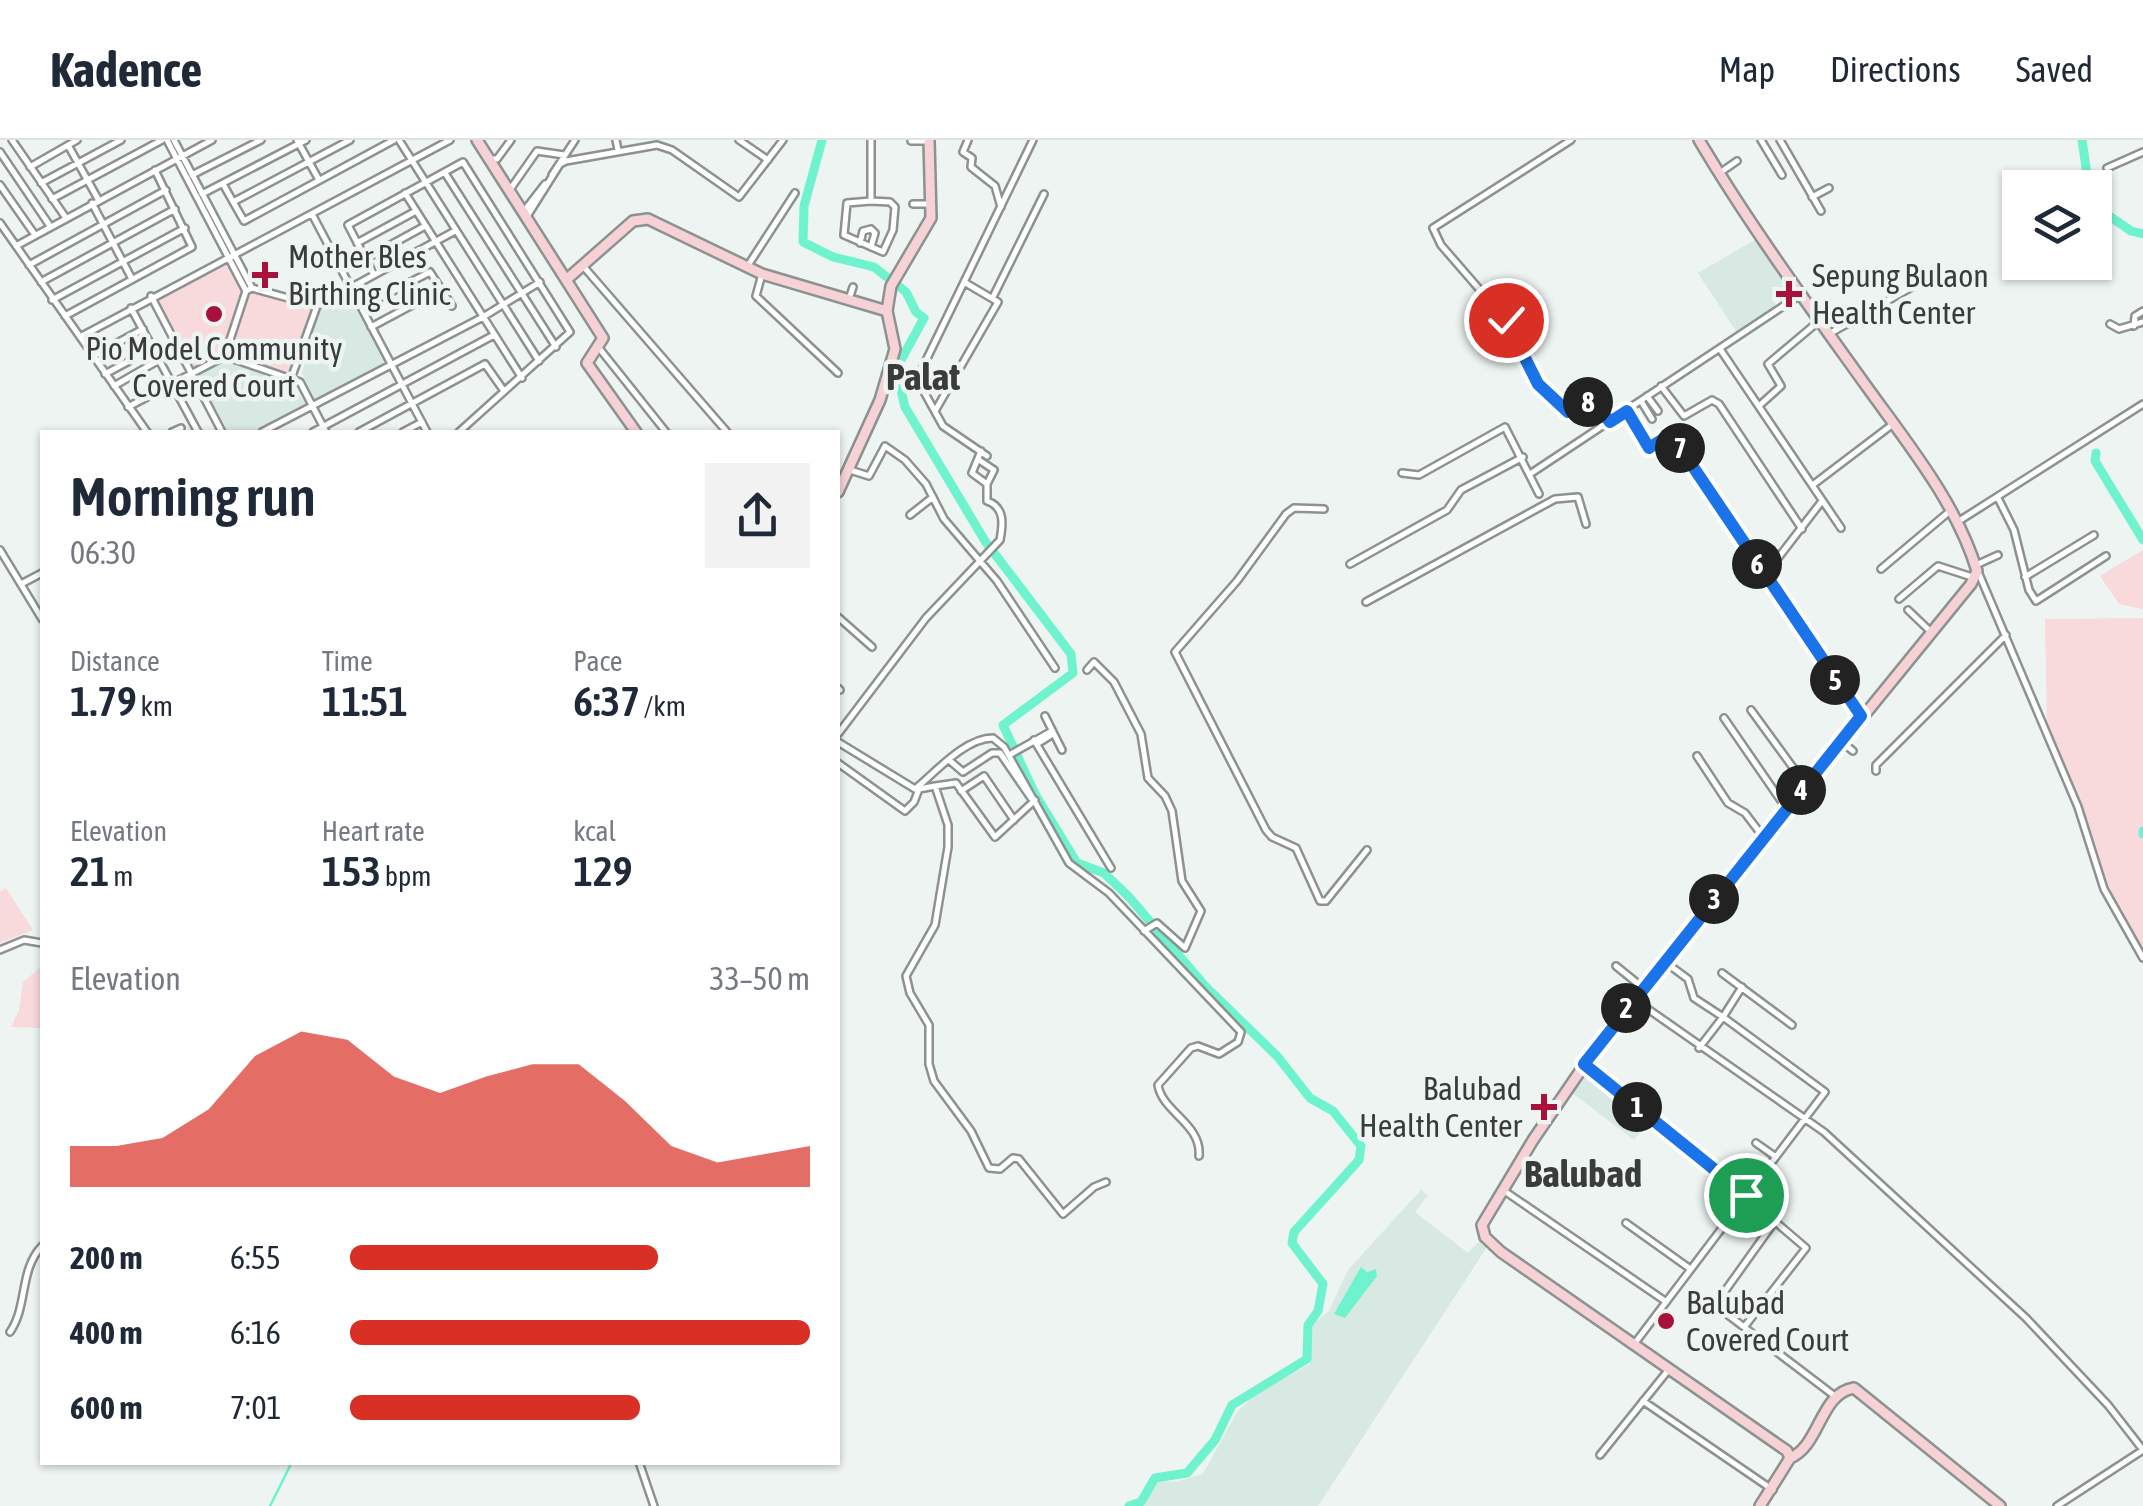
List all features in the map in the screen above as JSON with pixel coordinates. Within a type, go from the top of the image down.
[{"type":"street","points":[[30,167],[77,140]]},
{"type":"street","points":[[41,183],[121,140]]},
{"type":"street","points":[[52,199],[168,140],[192,175],[249,290],[225,356]]},
{"type":"street","points":[[16,246],[212,140]]},
{"type":"street","points":[[192,175],[261,140]]},
{"type":"street","points":[[233,202],[350,140]]},
{"type":"street","points":[[223,184],[244,221],[396,140],[539,361]]},
{"type":"street","points":[[80,337],[450,140]]},
{"type":"street","points":[[478,140],[603,338],[587,363],[635,430]]},
{"type":"street","points":[[490,159],[496,159],[512,140]]},
{"type":"street","points":[[524,216],[575,140]]},
{"type":"street","points":[[616,140],[618,150]]},
{"type":"street","points":[[740,140],[768,160]]},
{"type":"street","points":[[524,216],[560,169],[572,160],[643,145],[665,147],[734,197],[742,194],[782,140]]},
{"type":"street","points":[[870,201],[871,140]]},
{"type":"street","points":[[840,488],[895,371],[896,344],[888,311],[894,279],[928,228],[932,204],[929,140],[911,141]]},
{"type":"street","points":[[968,140],[962,152],[972,158],[971,167],[977,174],[990,180],[1001,206]]},
{"type":"street","points":[[917,379],[1034,140]]},
{"type":"street","points":[[1571,140],[1433,228],[1441,245],[1506,320],[1538,384],[1568,412],[1593,400],[1610,422]]},
{"type":"street","points":[[1699,140],[1800,295],[1894,424],[1956,522],[2078,806],[2104,888],[2143,958]]},
{"type":"street","points":[[1761,140],[1782,175]]},
{"type":"street","points":[[1780,140],[1821,211]]},
{"type":"street","points":[[50,226],[0,152],[12,141],[66,218]]},
{"type":"street","points":[[202,194],[301,141],[319,180]]},
{"type":"street","points":[[68,145],[132,279]]},
{"type":"street","points":[[509,191],[538,151],[564,155]]},
{"type":"street","points":[[2107,168],[2143,152]]},
{"type":"street","points":[[180,157],[232,256]]},
{"type":"street","points":[[1718,174],[1737,161]]},
{"type":"street","points":[[374,275],[348,224],[463,162],[570,332],[461,430]]},
{"type":"street","points":[[64,316],[192,248],[193,242],[155,170]]},
{"type":"street","points":[[444,173],[556,348]]},
{"type":"street","points":[[0,186],[34,235]]},
{"type":"street","points":[[1812,197],[1829,188]]},
{"type":"street","points":[[29,264],[166,190]]},
{"type":"street","points":[[405,193],[522,378]]},
{"type":"street","points":[[747,268],[795,193]]},
{"type":"street","points":[[993,297],[1044,194]]},
{"type":"street","points":[[849,201],[870,201],[890,202],[896,213],[885,251],[845,237],[846,205],[849,201]]},
{"type":"street","points":[[913,204],[932,204]]},
{"type":"street","points":[[41,282],[176,209]]},
{"type":"street","points":[[356,243],[416,211]]},
{"type":"street","points":[[312,214],[426,430]]},
{"type":"street","points":[[566,280],[624,228],[641,219],[762,274],[888,311]]},
{"type":"street","points":[[0,223],[145,430]]},
{"type":"street","points":[[364,258],[426,226]]},
{"type":"street","points":[[52,300],[186,228]]},
{"type":"street","points":[[860,243],[863,231],[871,229],[871,247]]},
{"type":"street","points":[[292,376],[318,306],[455,231]]},
{"type":"street","points":[[583,266],[725,430]]},
{"type":"street","points":[[361,308],[429,272],[452,306]]},
{"type":"street","points":[[762,274],[756,296],[838,374]]},
{"type":"street","points":[[266,430],[502,306],[540,282]]},
{"type":"street","points":[[935,411],[998,302],[964,282]]},
{"type":"street","points":[[1829,334],[1917,284]]},
{"type":"street","points":[[848,299],[853,288]]},
{"type":"street","points":[[370,327],[442,289]]},
{"type":"street","points":[[249,290],[318,306]]},
{"type":"street","points":[[1530,474],[1800,295]]},
{"type":"street","points":[[151,296],[221,430]]},
{"type":"street","points":[[131,308],[197,430]]},
{"type":"street","points":[[2134,326],[2135,316],[2143,311]]},
{"type":"street","points":[[1760,405],[1781,386],[1768,364],[1820,320]]},
{"type":"street","points":[[2110,324],[2119,329],[2143,322]]},
{"type":"street","points":[[93,356],[143,329]]},
{"type":"street","points":[[128,407],[190,371],[225,356],[292,376],[300,382],[325,430],[494,335]]},
{"type":"street","points":[[599,348],[664,430]]},
{"type":"street","points":[[1720,349],[1841,528]]},
{"type":"street","points":[[114,386],[160,360]]},
{"type":"street","points":[[105,374],[129,361]]},
{"type":"street","points":[[364,430],[486,364],[504,391]]},
{"type":"street","points":[[895,371],[917,379],[946,428],[984,453],[972,473],[987,484]]},
{"type":"street","points":[[1661,386],[1684,416],[1712,400],[1719,404],[1802,529]]},
{"type":"street","points":[[1644,398],[1658,411]]},
{"type":"street","points":[[1644,398],[1652,419]]},
{"type":"street","points":[[1956,522],[2143,404]]},
{"type":"street","points":[[1627,411],[1649,448],[1671,434],[1861,716]]},
{"type":"street","points":[[407,430],[422,422]]},
{"type":"street","points":[[1814,484],[1894,424]]},
{"type":"street","points":[[1402,473],[1419,475],[1502,427],[1507,428],[1538,494]]},
{"type":"street","points":[[176,430],[181,428]]},
{"type":"street","points":[[849,469],[867,478],[888,446],[916,471],[944,518],[979,558],[1055,668]]},
{"type":"street","points":[[1350,564],[1446,510],[1460,490],[1523,458]]},
{"type":"street","points":[[840,731],[926,618],[1000,540],[1003,524],[996,504],[988,501],[987,484],[994,470],[980,460]]},
{"type":"street","points":[[910,515],[932,497]]},
{"type":"street","points":[[1366,602],[1555,499],[1578,497],[1586,524]]},
{"type":"street","points":[[1765,576],[1823,498]]},
{"type":"street","points":[[1998,498],[2014,530],[2033,599],[2040,600],[2106,556]]},
{"type":"street","points":[[1324,508],[1294,508],[1286,514],[1237,581],[1175,652],[1266,830],[1272,838],[1296,848],[1320,901],[1326,901],[1367,850]]},
{"type":"street","points":[[1881,569],[1950,511]]},
{"type":"street","points":[[2025,577],[2094,535]]},
{"type":"street","points":[[0,550],[40,615]]},
{"type":"street","points":[[1790,1458],[1787,1451],[1485,1238],[1483,1221],[1584,1064],[1642,987],[1931,632],[1976,571],[1998,555]]},
{"type":"street","points":[[1899,599],[1938,566],[1976,571]]},
{"type":"street","points":[[22,584],[40,574]]},
{"type":"street","points":[[1908,610],[1931,632]]},
{"type":"street","points":[[840,618],[872,647]]},
{"type":"street","points":[[1876,771],[1876,765],[2006,634]]},
{"type":"street","points":[[1087,670],[1090,663],[1096,662],[1108,675],[1138,727],[1148,778],[1165,796],[1172,811],[1182,881],[1201,911],[1184,948],[1149,928]]},
{"type":"street","points":[[1751,710],[1805,784]]},
{"type":"street","points":[[1045,716],[1062,750]]},
{"type":"street","points":[[1724,718],[1786,808]]},
{"type":"street","points":[[1015,752],[1053,732]]},
{"type":"street","points":[[840,765],[905,811],[927,775],[987,738],[1015,752],[1034,800]]},
{"type":"street","points":[[1840,741],[1853,751]]},
{"type":"street","points":[[1036,742],[1111,868]]},
{"type":"street","points":[[840,743],[912,789],[954,782],[995,836],[1034,800]]},
{"type":"street","points":[[950,760],[963,772],[1000,753],[1034,800],[1069,863],[1149,928],[1241,1034],[1238,1042],[1219,1054],[1193,1047],[1170,1067],[1158,1085],[1161,1096],[1197,1140],[1199,1156]]},
{"type":"street","points":[[1697,756],[1728,803],[1745,813],[1764,838]]},
{"type":"street","points":[[961,791],[984,776],[1014,820]]},
{"type":"street","points":[[935,786],[948,825],[948,847],[935,925],[906,976],[916,1006],[929,1025],[929,1064],[934,1081],[973,1135],[990,1168],[1000,1168],[1019,1158],[1063,1214],[1094,1186],[1106,1182]]},
{"type":"street","points":[[0,950],[24,940],[40,944]]},
{"type":"street","points":[[1633,1345],[1825,1092],[1819,1084],[1694,998],[1688,980],[1664,960]]},
{"type":"street","points":[[1616,966],[1642,987]]},
{"type":"street","points":[[1722,973],[1792,1025]]},
{"type":"street","points":[[1699,1048],[1742,987]]},
{"type":"street","points":[[1634,999],[1824,1132],[1997,1290],[2108,1405],[2143,1450],[2057,1506]]},
{"type":"street","points":[[1584,1064],[1806,1248],[1745,1326]]},
{"type":"street","points":[[1756,1143],[1776,1157]]},
{"type":"street","points":[[1502,1189],[1665,1301]]},
{"type":"street","points":[[1775,1221],[1715,1305],[1836,1396]]},
{"type":"street","points":[[1626,1223],[1689,1268]]},
{"type":"street","points":[[10,1332],[18,1321],[29,1265],[40,1249]]},
{"type":"street","points":[[1600,1455],[1670,1368]]},
{"type":"street","points":[[1760,1506],[1790,1458],[1801,1452],[1836,1396],[1854,1388],[2000,1506]]},
{"type":"street","points":[[1644,1401],[1773,1490]]},
{"type":"street","points":[[640,1465],[654,1506]]},
{"type":"shaded area","points":[[1756,239],[1792,288],[1774,301],[1776,306],[1736,331],[1698,273]]},
{"type":"shaded area","points":[[230,257],[246,290],[252,288],[317,306],[292,376],[225,356],[190,371],[151,296]]},
{"type":"shaded area","points":[[347,293],[386,363],[315,401],[302,373],[316,322],[322,307]]},
{"type":"shaded area","points":[[220,360],[287,378],[307,405],[257,430],[227,430],[196,373]]},
{"type":"shaded area","points":[[2143,550],[2143,609],[2119,604],[2100,576]]},
{"type":"shaded area","points":[[2143,618],[2143,955],[2106,890],[2082,816],[2047,731],[2045,619]]},
{"type":"shaded area","points":[[6,888],[33,930],[0,943],[0,892]]},
{"type":"shaded area","points":[[40,968],[40,1028],[11,1027],[19,1010],[23,982]]},
{"type":"shaded area","points":[[1585,1066],[1651,1118],[1634,1140],[1567,1089]]},
{"type":"shaded area","points":[[1421,1190],[1428,1195],[1415,1212],[1468,1253],[1482,1238],[1489,1244],[1318,1506],[1143,1506],[1159,1481],[1176,1482],[1203,1474],[1237,1412],[1255,1395],[1310,1364],[1313,1324],[1329,1311],[1348,1270]]},
{"type":"shaded area","points":[[1361,1267],[1367,1272],[1376,1269],[1377,1276],[1345,1318],[1334,1314]]},
{"type":"waterway","points":[[822,140],[804,206],[803,242],[833,257],[874,267],[906,292],[916,312],[924,318],[896,369],[905,407],[985,541],[1071,654],[1073,673],[1003,725],[1035,794],[1077,863],[1104,873],[1129,897],[1204,985],[1277,1056],[1310,1098],[1333,1111],[1361,1146],[1359,1160],[1294,1232],[1292,1243],[1323,1284],[1318,1311],[1308,1325],[1307,1359],[1232,1405],[1215,1440],[1187,1473],[1155,1478],[1141,1502],[1129,1506]]},
{"type":"waterway","points":[[2082,140],[2086,170]]},
{"type":"waterway","points":[[2112,218],[2143,234]]},
{"type":"waterway","points":[[2096,453],[2095,461],[2143,540]]},
{"type":"waterway","points":[[270,1506],[290,1465]]},
{"type":"place","name":"Mother Bles Birthing Clinic","points":[[265,275]]},
{"type":"place","name":"Sepung Bulaon Health Center","points":[[1789,294]]},
{"type":"place","name":"Pio Model Community Covered Court","points":[[214,314]]},
{"type":"place","name":"Balubad Health Center","points":[[1544,1107]]},
{"type":"place","name":"Balubad Covered Court","points":[[1666,1321]]},
{"type":"district","name":"Palat","points":[[923,377]]},
{"type":"district","name":"Balubad","points":[[1583,1174]]},
{"type":"route","points":[[1506,320],[1538,384],[1568,412],[1593,400],[1610,422],[1627,411],[1649,448],[1671,434],[1861,716],[1584,1064],[1746,1195]]}]
